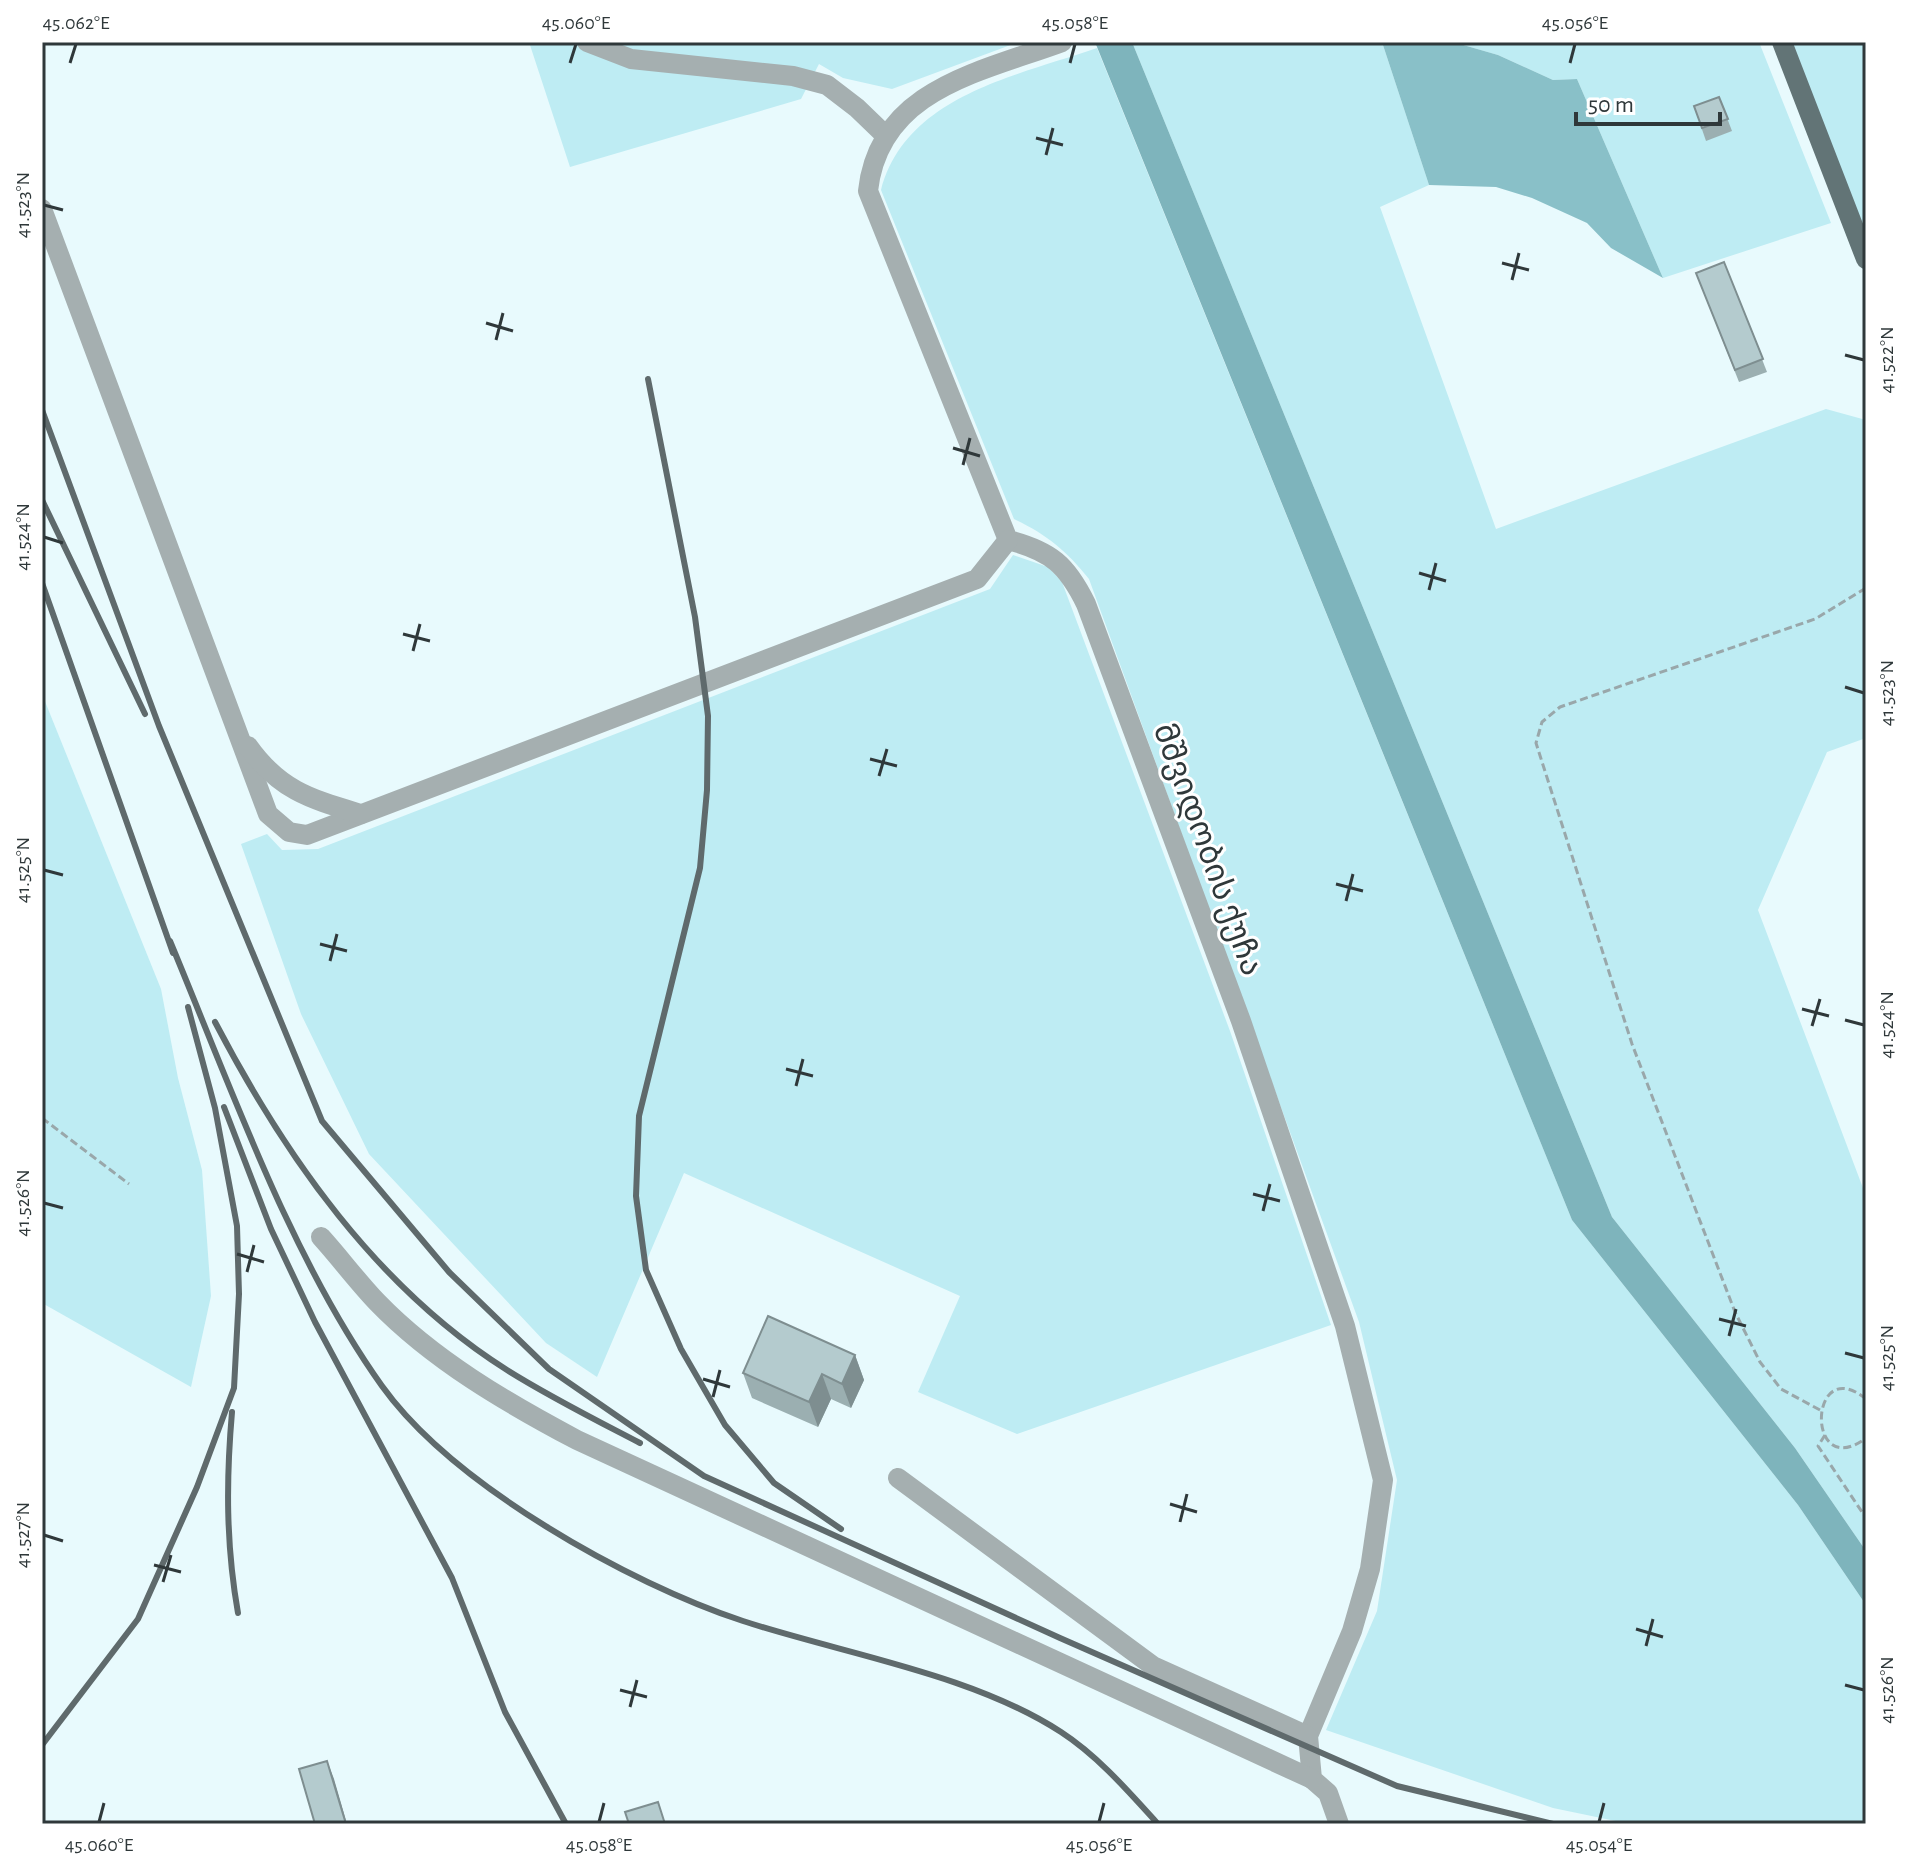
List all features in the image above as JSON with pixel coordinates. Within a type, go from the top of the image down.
[{"type":"main road","points":[[1782,42],[1866,259]]},
{"type":"street","points":[[587,42],[631,59],[793,76],[827,85],[885,135]]},
{"type":"street","points":[[42,209],[268,814],[289,832],[307,835],[977,579],[1008,540],[868,191],[871,164],[885,135],[936,88],[1062,42]]},
{"type":"street","name":"მშვიდობის ქუჩა","points":[[1008,540],[1029,545],[1057,561],[1071,574],[1086,604],[1241,1021],[1345,1326],[1383,1480],[1370,1569],[1352,1631],[1308,1736],[1312,1779],[1328,1793],[1339,1824]]},
{"type":"street","points":[[236,729],[283,785],[308,798],[361,814]]},
{"type":"street","points":[[321,1237],[378,1303],[462,1372],[516,1408],[577,1440],[1312,1779]]},
{"type":"street","points":[[898,1478],[1153,1666],[1308,1736]]},
{"type":"path","points":[[1820,1410],[1781,1389],[1760,1362],[1735,1312],[1632,1044],[1536,743],[1542,722],[1560,707],[1815,619],[1866,588]]},
{"type":"path","points":[[42,1118],[129,1184]]},
{"type":"path","points":[[1866,1399],[1855,1392],[1838,1392],[1820,1410],[1820,1427],[1825,1435],[1841,1445],[1850,1446],[1866,1438]]},
{"type":"path","points":[[1825,1435],[1818,1446],[1866,1518]]},
{"type":"shaded area","points":[[529,42],[1019,42],[892,89],[843,78],[819,64],[801,99],[570,167]]},
{"type":"shaded area","points":[[1095,42],[1132,42],[1612,1217],[1795,1448],[1866,1551],[1866,1605],[1798,1505],[1572,1220]]},
{"type":"shaded area","points":[[1132,42],[1382,42],[1429,185],[1380,207],[1496,529],[1826,409],[1866,420],[1866,738],[1827,752],[1758,910],[1866,1196],[1866,1551],[1795,1448],[1612,1217]]},
{"type":"shaded area","points":[[1382,42],[1453,42],[1498,55],[1553,80],[1577,79],[1663,278],[1611,248],[1587,223],[1532,198],[1496,187],[1429,185]]},
{"type":"shaded area","points":[[1453,42],[1759,42],[1831,223],[1663,278],[1577,79],[1553,80],[1498,55]]},
{"type":"shaded area","points":[[1791,42],[1866,42],[1866,236]]},
{"type":"shaded area","points":[[1097,48],[1572,1220],[1798,1505],[1866,1605],[1866,1824],[1630,1824],[1553,1808],[1326,1730],[1377,1611],[1397,1480],[1359,1322],[1089,579],[1055,544],[1014,519],[881,190],[894,158],[914,132],[939,111],[1000,80]]},
{"type":"shaded area","points":[[1013,555],[1048,567],[1062,582],[1230,1031],[1331,1325],[1017,1434],[918,1392],[960,1296],[684,1173],[597,1377],[546,1343],[369,1154],[301,1014],[241,844],[267,834],[282,850],[318,849],[990,589]]},
{"type":"shaded area","points":[[42,694],[161,989],[178,1078],[202,1170],[211,1296],[191,1387],[42,1303]]},
{"type":"building","points":[[1719,97],[1728,119],[1702,128],[1694,106]]},
{"type":"building","points":[[1724,262],[1763,359],[1735,370],[1696,273]]},
{"type":"building","points":[[768,1316],[855,1355],[842,1384],[822,1374],[809,1402],[743,1373]]},
{"type":"building","points":[[327,1761],[346,1824],[315,1824],[299,1769]]},
{"type":"building","points":[[658,1802],[665,1824],[629,1824],[625,1812]]},
{"type":"railway","points":[[648,379],[695,617],[708,716],[707,790],[700,868],[639,1116],[636,1196],[646,1270],[681,1349],[725,1425],[774,1483],[841,1529]]},
{"type":"railway","points":[[42,410],[159,726],[322,1121],[449,1272],[549,1369],[704,1476],[1060,1638],[1397,1786],[1553,1824]]},
{"type":"railway","points":[[42,500],[145,714]]},
{"type":"railway","points":[[42,583],[173,953]]},
{"type":"railway","points":[[170,941],[264,1170],[319,1283],[382,1386],[413,1423],[452,1459],[546,1526],[597,1556],[697,1604],[782,1633],[948,1680],[1026,1712],[1088,1752],[1158,1824]]},
{"type":"railway","points":[[42,1745],[138,1619],[197,1487],[234,1388],[239,1294],[237,1226],[215,1108],[188,1007]]},
{"type":"railway","points":[[215,1022],[242,1072],[304,1169],[338,1216],[416,1300],[460,1337],[507,1370],[640,1443]]},
{"type":"railway","points":[[224,1107],[271,1229],[315,1322],[452,1578],[505,1712],[566,1824]]},
{"type":"railway","points":[[232,1412],[228,1513],[238,1613]]}]
